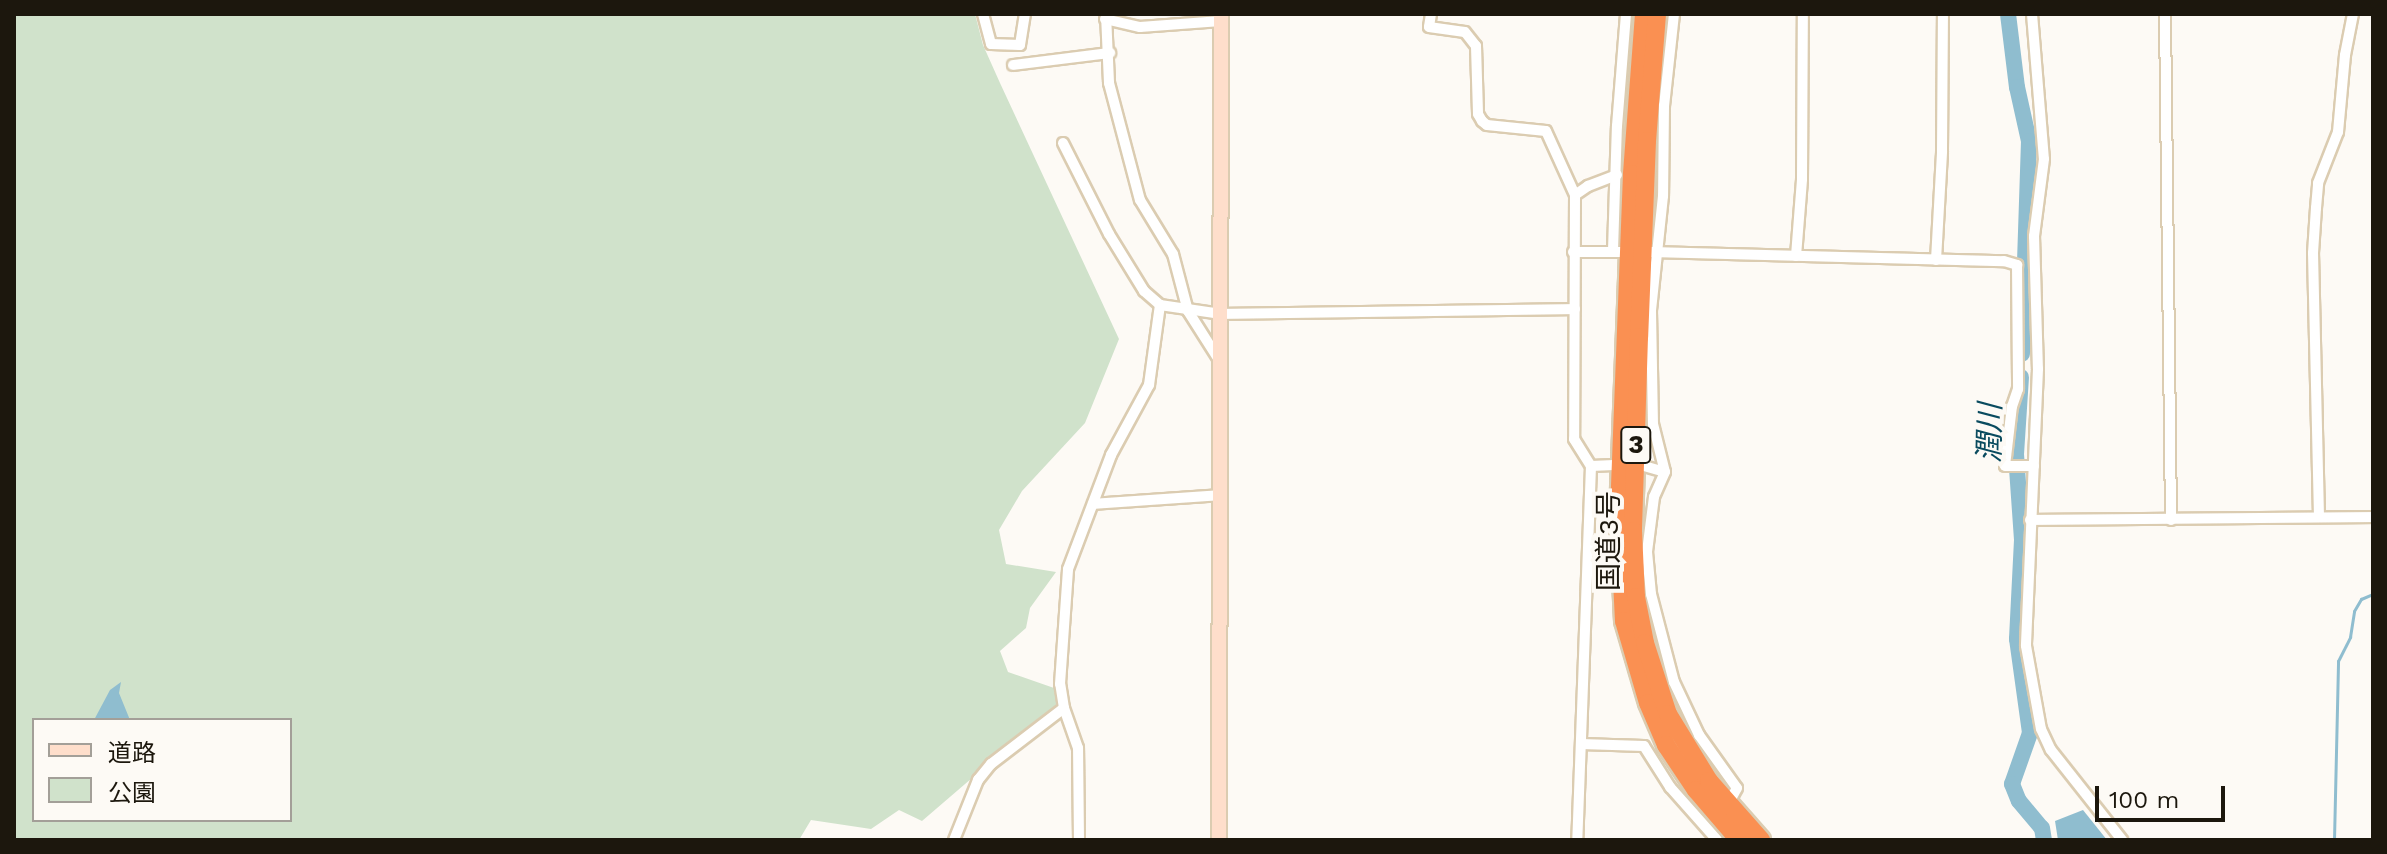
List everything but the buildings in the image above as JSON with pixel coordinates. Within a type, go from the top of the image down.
[{"type":"highway","name":"国道3号","points":[[1644,14],[1630,464],[1621,577],[1632,655],[1666,745],[1696,790],[1739,840]]},
{"type":"highway","name":"国道3号","points":[[1635,252],[1657,14]]},
{"type":"highway","name":"国道3号","points":[[1630,464],[1636,597],[1645,643],[1668,714],[1709,781],[1761,840]]},
{"type":"street","points":[[983,14],[991,44],[1020,45],[1025,14]]},
{"type":"street","points":[[1431,14],[1429,27],[1465,32],[1476,46],[1478,114],[1482,121],[1487,125],[1546,131],[1575,195],[1574,439],[1591,466],[1577,840]]},
{"type":"street","points":[[1626,14],[1617,175],[1651,311],[1653,424],[1665,472],[1659,482],[1649,519],[1647,552],[1651,594],[1661,641],[1682,703],[1699,735],[1737,788],[1728,804]]},
{"type":"street","points":[[1635,252],[1663,196],[1664,106],[1674,14]]},
{"type":"street","points":[[1796,256],[1802,179],[1803,14]]},
{"type":"street","points":[[1936,260],[1942,151],[1943,14]]},
{"type":"street","points":[[2032,14],[2044,159],[2034,236],[2038,369],[2031,466],[2026,646],[2041,729],[2051,750],[2122,840]]},
{"type":"street","points":[[2165,14],[2171,520]]},
{"type":"street","points":[[2319,517],[2313,253],[2316,208],[2318,183],[2338,132],[2345,55],[2353,14]]},
{"type":"street","points":[[1219,840],[1221,495],[1221,363],[1221,314],[1221,18],[1140,27],[1106,16],[1109,83],[1140,200],[1173,254],[1188,311],[1221,363]]},
{"type":"street","points":[[1013,65],[1110,53]]},
{"type":"street","points":[[1063,143],[1109,234],[1144,291],[1160,305],[1221,314],[1575,309]]},
{"type":"street","points":[[1575,195],[1588,186],[1617,175]]},
{"type":"street","points":[[1573,252],[2004,261],[2017,265],[2018,389],[2012,406],[2005,466],[2031,466]]},
{"type":"street","points":[[1079,840],[1078,748],[1064,708],[1060,684],[1068,569],[1111,455],[1149,385],[1160,305]]},
{"type":"street","points":[[1591,466],[1630,464],[1665,472]]},
{"type":"street","points":[[1093,504],[1221,495]]},
{"type":"street","points":[[2030,520],[2373,517]]},
{"type":"street","points":[[954,840],[974,788],[991,764],[1064,708]]},
{"type":"street","points":[[1581,744],[1644,746],[1670,787],[1717,840]]},
{"type":"green space","points":[[14,14],[975,14],[983,45],[1119,339],[1085,423],[1022,491],[999,530],[1006,564],[1056,572],[1030,608],[1026,628],[1000,651],[1008,672],[1054,688],[1057,705],[922,821],[899,810],[871,829],[811,820],[799,840],[14,840]]},
{"type":"water","points":[[121,682],[119,693],[129,718],[95,718],[110,690]]},
{"type":"water","points":[[2083,810],[2107,840],[2058,840],[2055,821]]},
{"type":"waterway","name":"潤川","points":[[2008,14],[2017,87],[2029,141],[2022,354]]},
{"type":"waterway","name":"潤川","points":[[2021,377],[2016,454],[2022,540],[2017,639],[2030,733],[2012,784],[2019,801],[2042,828],[2044,840]]},
{"type":"waterway","points":[[2334,840],[2338,661],[2350,637],[2354,611],[2361,599],[2373,594]]}]
